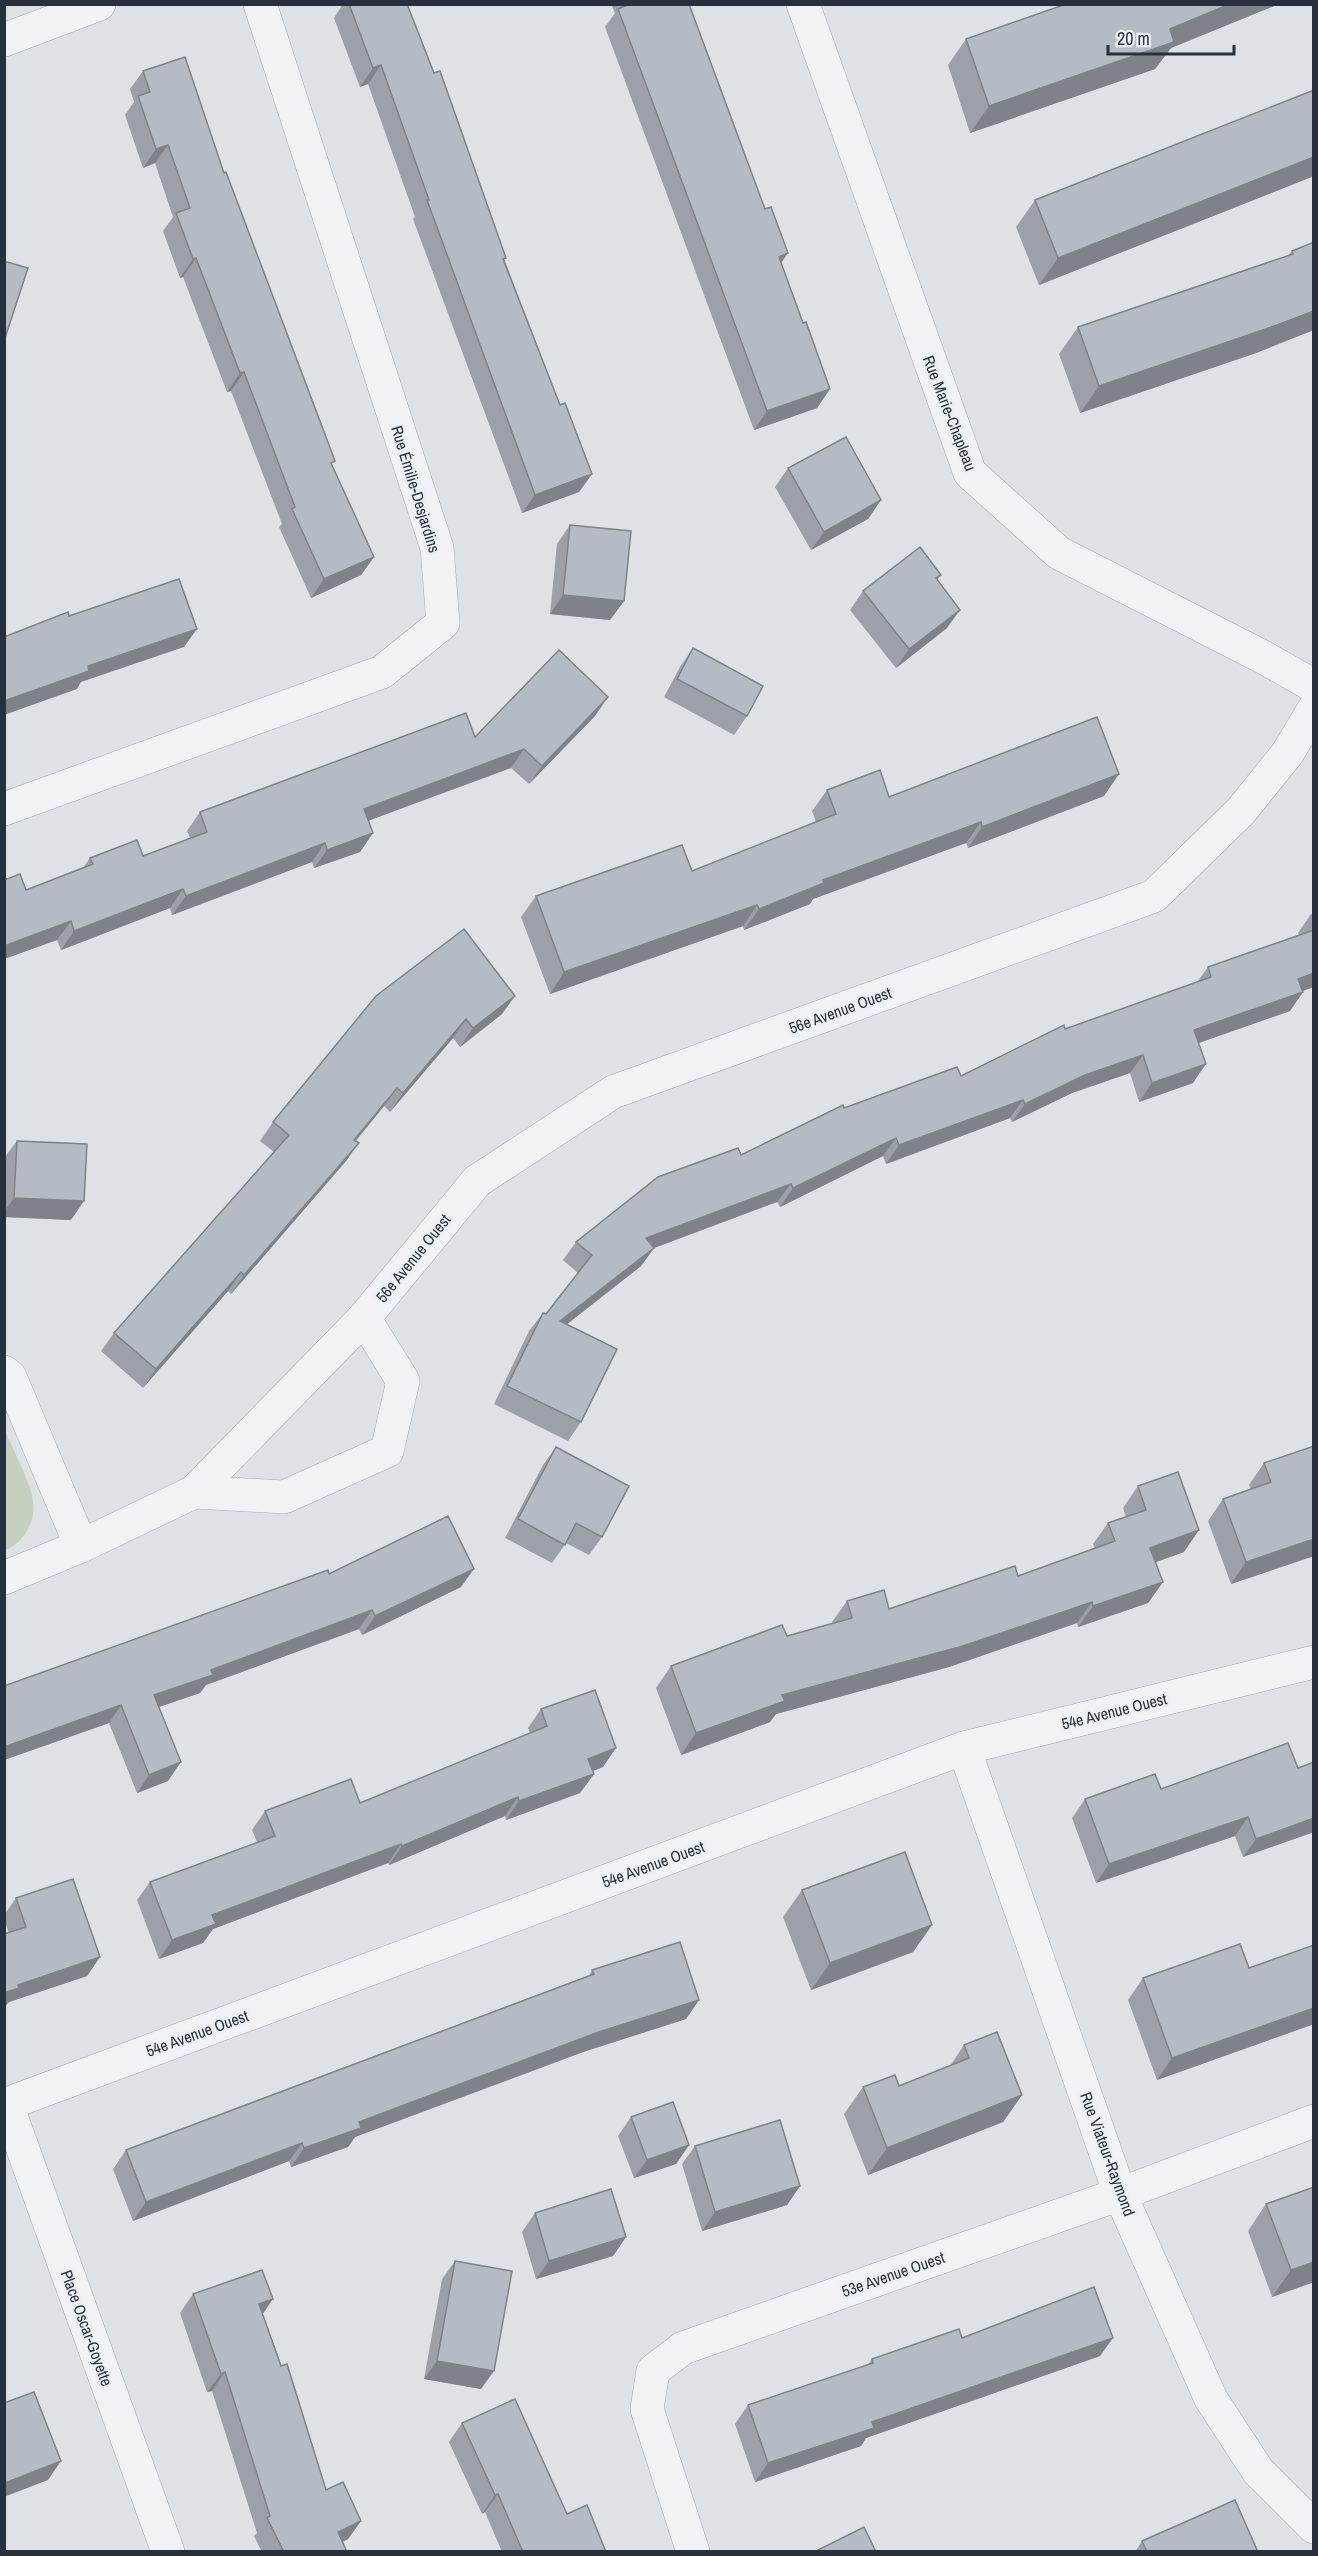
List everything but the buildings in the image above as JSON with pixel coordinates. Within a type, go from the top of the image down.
[{"type":"street","points":[[4,40],[99,4]]},
{"type":"street","name":"Rue Émilie-Desjardins","points":[[4,809],[382,672],[442,623],[437,548],[260,4]]},
{"type":"street","name":"Rue Marie-Chapleau","points":[[802,4],[970,473],[1059,553],[1263,657],[1314,686]]},
{"type":"street","name":"56e Avenue Ouest","points":[[4,1578],[81,1546],[194,1492],[364,1318],[477,1181],[613,1092],[1154,896],[1241,811],[1287,754],[1314,709]]},
{"type":"street","name":"56e Avenue Ouest","points":[[194,1492],[284,1497],[387,1451],[403,1381],[364,1318]]},
{"type":"street","points":[[4,1372],[10,1377],[81,1546]]},
{"type":"street","name":"54e Avenue Ouest","points":[[6,2105],[964,1748],[1314,1662]]},
{"type":"street","name":"Rue Viateur-Raymond","points":[[964,1748],[1120,2194],[1211,2399],[1258,2471],[1314,2527]]},
{"type":"street","name":"Place Oscar-Goyette","points":[[6,2105],[168,2552]]},
{"type":"street","name":"53e Avenue Ouest","points":[[693,2552],[647,2409],[654,2371],[683,2348],[1120,2194],[1314,2121]]},
{"type":"green space","points":[[5,1430],[32,1494],[33,1516],[23,1537],[5,1550]]}]
